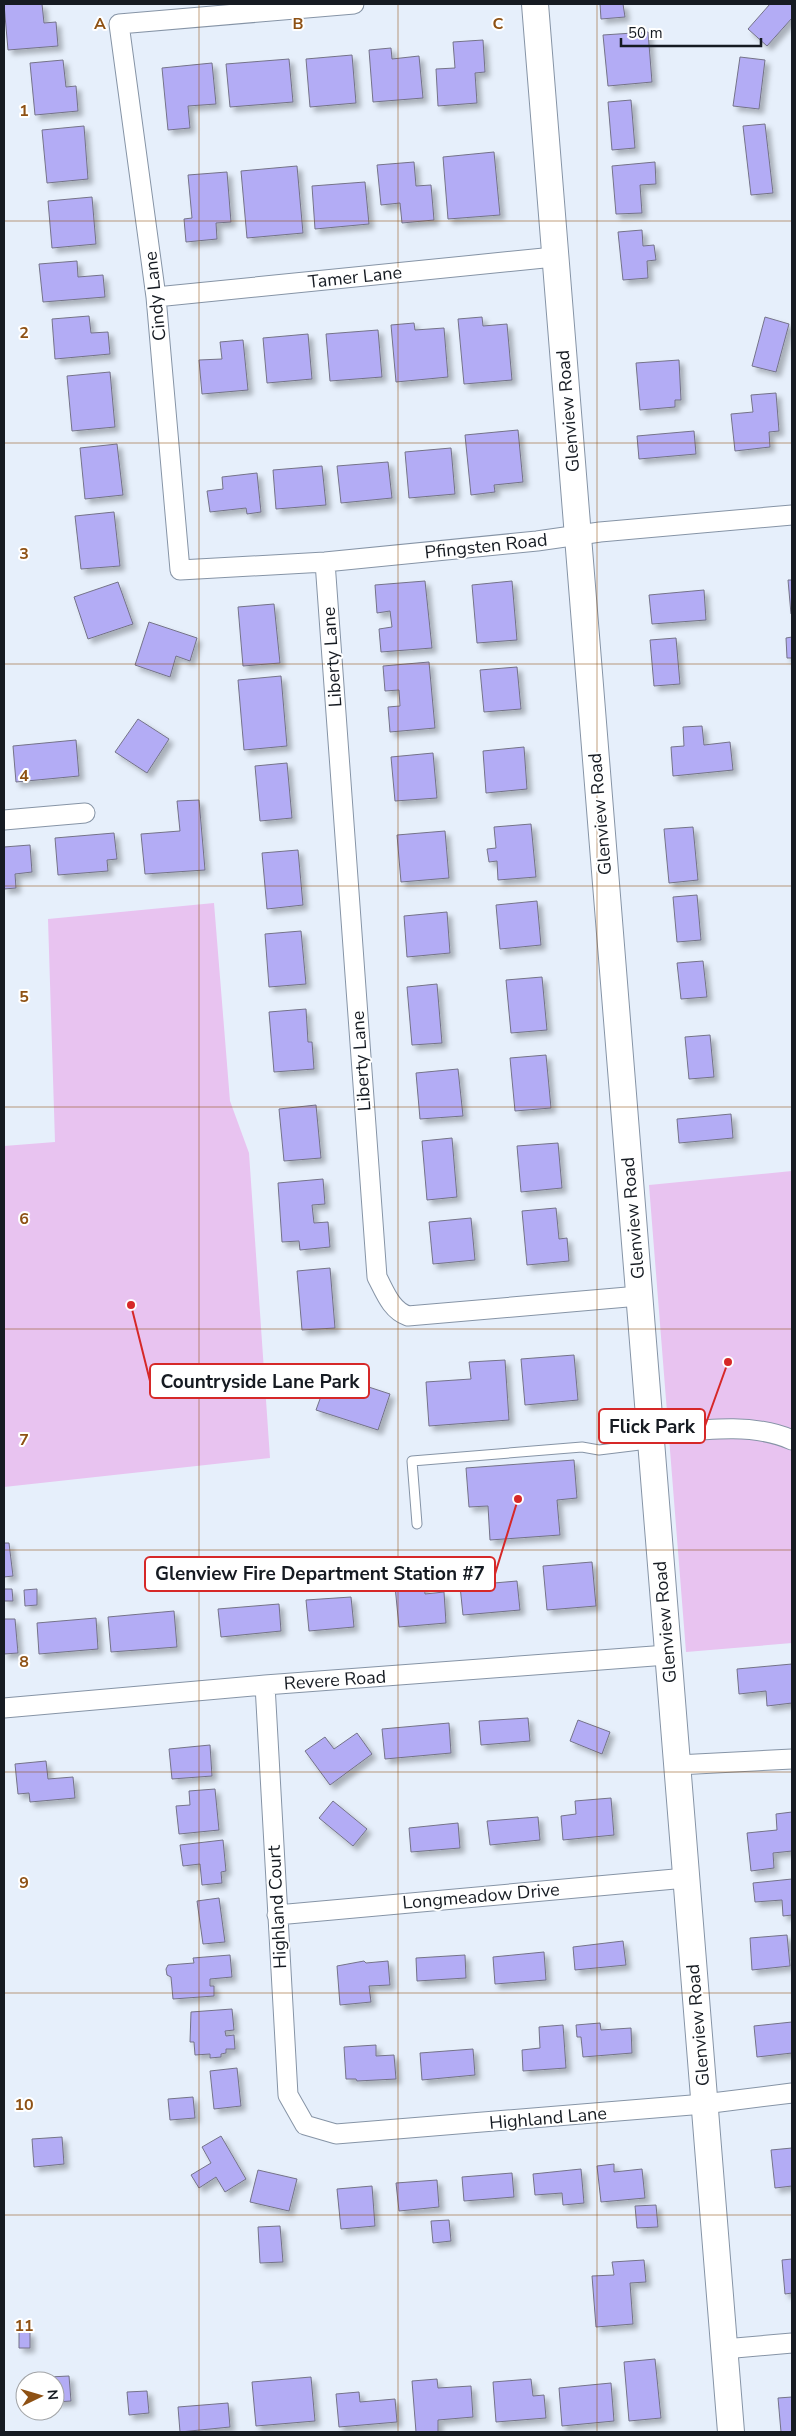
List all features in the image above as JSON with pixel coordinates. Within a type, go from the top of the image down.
[{"type":"main road","name":"Glenview Road","points":[[535,4],[731,2432]]},
{"type":"street","points":[[291,7],[354,4]]},
{"type":"street","name":"Cindy Lane","points":[[180,570],[156,297],[119,24],[291,7]]},
{"type":"street","name":"Tamer Lane","points":[[156,297],[554,257]]},
{"type":"street","name":"Pfingsten Road","points":[[180,570],[325,562],[792,515]]},
{"type":"street","name":"Liberty Lane","points":[[325,562],[377,1277],[388,1299],[399,1313],[408,1316],[639,1296]]},
{"type":"street","points":[[4,820],[85,813]]},
{"type":"street","points":[[651,1440],[754,1431],[778,1434],[792,1440]]},
{"type":"street","name":"Revere Road","points":[[4,1708],[265,1685],[667,1655]]},
{"type":"street","name":"Highland Court","points":[[265,1685],[288,2095],[304,2125]]},
{"type":"street","points":[[677,1765],[792,1759]]},
{"type":"street","name":"Longmeadow Drive","points":[[277,1915],[686,1878]]},
{"type":"street","name":"Highland Lane","points":[[304,2125],[336,2134],[704,2104],[792,2093]]},
{"type":"street","points":[[724,2349],[792,2343]]},
{"type":"lane","points":[[418,1524],[412,1461],[582,1447],[599,1450],[651,1440]]},
{"type":"shaded area","points":[[214,903],[230,1101],[249,1153],[270,1458],[4,1487],[4,1146],[55,1142],[48,919]]},
{"type":"shaded area","points":[[792,1171],[792,1643],[686,1652],[649,1185]]},
{"type":"building","points":[[4,4],[42,4],[44,23],[56,22],[58,46],[8,50]]},
{"type":"building","points":[[600,4],[623,4],[625,17],[601,19]]},
{"type":"building","points":[[770,4],[792,4],[792,18],[767,46],[748,29]]},
{"type":"building","points":[[648,32],[652,82],[608,86],[603,35]]},
{"type":"building","points":[[483,40],[485,72],[475,73],[477,103],[438,106],[436,69],[455,68],[453,42]]},
{"type":"building","points":[[391,48],[392,59],[419,56],[423,98],[373,102],[369,50]]},
{"type":"building","points":[[352,55],[356,103],[310,107],[306,59]]},
{"type":"building","points":[[740,57],[765,60],[759,109],[733,106]]},
{"type":"building","points":[[289,59],[293,102],[230,107],[226,64]]},
{"type":"building","points":[[63,60],[66,87],[76,86],[78,111],[35,115],[30,63]]},
{"type":"building","points":[[212,63],[216,104],[188,106],[190,128],[168,130],[162,68]]},
{"type":"building","points":[[631,100],[635,148],[612,150],[608,102]]},
{"type":"building","points":[[765,124],[773,193],[751,195],[743,126]]},
{"type":"building","points":[[84,126],[88,179],[47,183],[42,130]]},
{"type":"building","points":[[494,152],[500,215],[448,219],[443,157]]},
{"type":"building","points":[[414,162],[416,186],[431,185],[434,220],[402,223],[400,203],[381,205],[377,165]]},
{"type":"building","points":[[655,162],[656,184],[640,185],[642,213],[616,214],[612,166]]},
{"type":"building","points":[[297,166],[303,233],[247,238],[241,171]]},
{"type":"building","points":[[227,172],[231,222],[216,223],[217,239],[186,242],[184,219],[192,218],[188,175]]},
{"type":"building","points":[[365,182],[369,224],[315,229],[312,186]]},
{"type":"building","points":[[92,197],[96,244],[52,248],[48,201]]},
{"type":"building","points":[[642,230],[643,246],[654,245],[656,260],[647,261],[648,278],[623,280],[618,232]]},
{"type":"building","points":[[77,261],[78,277],[103,275],[105,297],[43,302],[39,264]]},
{"type":"building","points":[[89,316],[91,333],[108,332],[110,354],[55,359],[52,319]]},
{"type":"building","points":[[482,317],[483,326],[507,324],[512,380],[464,384],[458,319]]},
{"type":"building","points":[[765,317],[789,324],[776,372],[752,366]]},
{"type":"building","points":[[414,323],[415,330],[444,328],[448,377],[396,382],[391,325]]},
{"type":"building","points":[[378,330],[382,377],[330,381],[326,334]]},
{"type":"building","points":[[308,334],[312,379],[267,383],[263,338]]},
{"type":"building","points":[[243,340],[248,390],[202,394],[199,360],[222,359],[220,342]]},
{"type":"building","points":[[679,360],[681,400],[675,400],[675,407],[640,410],[636,363]]},
{"type":"building","points":[[110,372],[115,427],[72,431],[67,376]]},
{"type":"building","points":[[776,393],[779,431],[769,432],[770,447],[735,451],[731,414],[753,412],[751,395]]},
{"type":"building","points":[[518,430],[523,482],[494,485],[495,492],[471,495],[465,435]]},
{"type":"building","points":[[694,431],[696,454],[639,459],[637,436]]},
{"type":"building","points":[[117,444],[123,495],[85,499],[80,448]]},
{"type":"building","points":[[451,448],[455,494],[409,498],[405,452]]},
{"type":"building","points":[[388,462],[392,498],[341,503],[337,466]]},
{"type":"building","points":[[322,466],[326,505],[276,509],[273,470]]},
{"type":"building","points":[[257,473],[261,512],[247,514],[246,508],[210,512],[207,491],[223,489],[222,477]]},
{"type":"building","points":[[114,512],[120,566],[81,569],[75,516]]},
{"type":"building","points":[[788,580],[792,580],[792,614],[791,614]]},
{"type":"building","points":[[425,581],[432,648],[381,652],[379,629],[392,627],[390,611],[377,613],[375,585]]},
{"type":"building","points":[[512,581],[517,640],[477,643],[472,585]]},
{"type":"building","points":[[118,582],[133,624],[88,639],[74,597]]},
{"type":"building","points":[[704,590],[706,620],[652,624],[649,595]]},
{"type":"building","points":[[274,604],[280,663],[243,666],[238,607]]},
{"type":"building","points":[[149,622],[197,638],[190,661],[176,656],[170,677],[135,665]]},
{"type":"building","points":[[792,637],[792,658],[787,658],[786,638]]},
{"type":"building","points":[[676,638],[680,684],[654,686],[650,640]]},
{"type":"building","points":[[429,662],[435,728],[390,732],[388,707],[400,706],[399,690],[385,691],[383,666]]},
{"type":"building","points":[[517,667],[521,709],[484,712],[480,670]]},
{"type":"building","points":[[281,676],[287,746],[244,750],[238,680]]},
{"type":"building","points":[[138,719],[169,739],[147,773],[115,752]]},
{"type":"building","points":[[702,726],[704,745],[730,742],[733,770],[673,776],[671,747],[684,746],[683,727]]},
{"type":"building","points":[[76,740],[79,776],[16,782],[13,746]]},
{"type":"building","points":[[524,747],[527,789],[486,793],[483,751]]},
{"type":"building","points":[[433,753],[437,798],[395,801],[391,757]]},
{"type":"building","points":[[287,763],[292,818],[260,821],[255,766]]},
{"type":"building","points":[[199,800],[205,870],[145,874],[141,834],[180,831],[177,801]]},
{"type":"building","points":[[531,824],[536,877],[498,880],[497,861],[489,862],[487,849],[496,848],[494,827]]},
{"type":"building","points":[[693,827],[698,880],[669,883],[664,829]]},
{"type":"building","points":[[445,831],[449,878],[401,882],[397,835]]},
{"type":"building","points":[[114,833],[117,859],[107,860],[108,871],[58,875],[55,838]]},
{"type":"building","points":[[30,845],[32,872],[15,874],[16,888],[4,889],[4,847]]},
{"type":"building","points":[[298,850],[303,905],[267,909],[262,853]]},
{"type":"building","points":[[697,895],[701,940],[677,942],[673,897]]},
{"type":"building","points":[[537,901],[541,945],[500,949],[496,905]]},
{"type":"building","points":[[447,912],[450,953],[407,957],[404,916]]},
{"type":"building","points":[[301,931],[306,984],[269,987],[265,934]]},
{"type":"building","points":[[703,961],[707,997],[681,999],[677,963]]},
{"type":"building","points":[[542,977],[547,1030],[511,1033],[506,980]]},
{"type":"building","points":[[437,984],[442,1043],[412,1045],[407,987]]},
{"type":"building","points":[[306,1009],[308,1042],[312,1042],[314,1069],[274,1072],[269,1012]]},
{"type":"building","points":[[710,1035],[714,1077],[689,1079],[685,1037]]},
{"type":"building","points":[[546,1055],[551,1108],[515,1111],[510,1058]]},
{"type":"building","points":[[458,1069],[463,1116],[420,1119],[416,1073]]},
{"type":"building","points":[[316,1105],[321,1158],[284,1161],[279,1109]]},
{"type":"building","points":[[731,1114],[733,1138],[679,1143],[677,1119]]},
{"type":"building","points":[[452,1138],[457,1197],[427,1200],[422,1141]]},
{"type":"building","points":[[558,1143],[562,1188],[521,1192],[517,1146]]},
{"type":"building","points":[[323,1179],[325,1204],[312,1205],[314,1223],[328,1222],[330,1247],[300,1250],[299,1241],[282,1242],[278,1183]]},
{"type":"building","points":[[556,1208],[559,1239],[567,1238],[569,1261],[527,1265],[522,1211]]},
{"type":"building","points":[[471,1218],[475,1260],[433,1264],[429,1222]]},
{"type":"building","points":[[330,1268],[335,1328],[302,1330],[297,1271]]},
{"type":"building","points":[[574,1355],[578,1400],[525,1405],[521,1359]]},
{"type":"building","points":[[505,1360],[509,1420],[429,1426],[426,1382],[471,1379],[469,1362]]},
{"type":"building","points":[[329,1374],[390,1394],[378,1430],[316,1410]]},
{"type":"building","points":[[574,1460],[577,1498],[557,1500],[560,1535],[490,1540],[488,1506],[469,1507],[466,1468]]},
{"type":"building","points":[[4,1543],[9,1543],[13,1576],[4,1577]]},
{"type":"building","points":[[592,1562],[596,1606],[547,1610],[543,1566]]},
{"type":"building","points":[[517,1581],[520,1610],[463,1615],[460,1586]]},
{"type":"building","points":[[424,1583],[425,1594],[444,1592],[446,1623],[399,1627],[395,1586]]},
{"type":"building","points":[[4,1589],[12,1589],[13,1601],[4,1601]]},
{"type":"building","points":[[37,1589],[37,1605],[25,1606],[24,1590]]},
{"type":"building","points":[[351,1597],[354,1627],[309,1631],[306,1600]]},
{"type":"building","points":[[279,1604],[281,1631],[221,1637],[218,1609]]},
{"type":"building","points":[[174,1611],[177,1647],[111,1652],[108,1617]]},
{"type":"building","points":[[96,1618],[98,1649],[39,1654],[37,1623]]},
{"type":"building","points":[[4,1619],[15,1619],[18,1653],[4,1654]]},
{"type":"building","points":[[792,1664],[792,1703],[767,1706],[766,1691],[739,1694],[737,1669]]},
{"type":"building","points":[[528,1718],[530,1741],[481,1745],[479,1721]]},
{"type":"building","points":[[578,1720],[610,1732],[602,1754],[570,1741]]},
{"type":"building","points":[[449,1723],[451,1753],[385,1759],[382,1729]]},
{"type":"building","points":[[357,1733],[372,1754],[330,1785],[305,1751],[325,1737],[334,1749]]},
{"type":"building","points":[[210,1745],[212,1776],[172,1779],[169,1749]]},
{"type":"building","points":[[46,1761],[48,1779],[73,1777],[75,1798],[30,1802],[29,1793],[18,1794],[15,1764]]},
{"type":"building","points":[[215,1789],[219,1830],[179,1834],[176,1806],[190,1805],[189,1791]]},
{"type":"building","points":[[611,1798],[614,1835],[563,1840],[561,1816],[576,1814],[575,1801]]},
{"type":"building","points":[[333,1801],[367,1829],[353,1846],[319,1818]]},
{"type":"building","points":[[792,1812],[792,1851],[773,1853],[774,1868],[751,1871],[747,1833],[777,1830],[776,1814]]},
{"type":"building","points":[[538,1817],[540,1840],[490,1845],[487,1821]]},
{"type":"building","points":[[458,1823],[460,1848],[411,1852],[409,1828]]},
{"type":"building","points":[[223,1840],[226,1871],[221,1872],[222,1883],[202,1885],[200,1864],[183,1866],[180,1845]]},
{"type":"building","points":[[792,1879],[792,1915],[783,1916],[782,1900],[755,1902],[753,1883]]},
{"type":"building","points":[[219,1898],[225,1942],[203,1944],[197,1901]]},
{"type":"building","points":[[787,1935],[790,1966],[752,1970],[750,1938]]},
{"type":"building","points":[[623,1941],[626,1965],[575,1970],[573,1947]]},
{"type":"building","points":[[544,1952],[546,1980],[495,1984],[493,1957]]},
{"type":"building","points":[[230,1955],[232,1977],[210,1979],[210,1986],[214,1986],[214,1996],[173,1999],[171,1977],[167,1975],[166,1969],[168,1965],[194,1963],[193,1958]]},
{"type":"building","points":[[465,1955],[466,1978],[417,1981],[416,1958]]},
{"type":"building","points":[[364,1961],[366,1963],[388,1961],[390,1985],[369,1986],[371,2002],[340,2005],[337,1966]]},
{"type":"building","points":[[232,2009],[234,2030],[225,2031],[226,2036],[234,2035],[235,2049],[226,2049],[226,2053],[221,2054],[221,2057],[210,2058],[210,2054],[195,2055],[194,2042],[190,2042],[191,2012]]},
{"type":"building","points":[[792,2022],[792,2053],[757,2057],[754,2026]]},
{"type":"building","points":[[600,2023],[601,2030],[631,2028],[632,2053],[583,2057],[581,2037],[577,2037],[576,2025]]},
{"type":"building","points":[[563,2025],[566,2068],[523,2071],[522,2050],[540,2048],[539,2027]]},
{"type":"building","points":[[376,2045],[376,2056],[394,2055],[396,2079],[357,2081],[356,2079],[346,2079],[344,2047]]},
{"type":"building","points":[[473,2049],[475,2075],[422,2080],[420,2053]]},
{"type":"building","points":[[237,2068],[241,2106],[214,2109],[210,2071]]},
{"type":"building","points":[[193,2097],[195,2118],[170,2120],[168,2099]]},
{"type":"building","points":[[221,2136],[246,2179],[225,2192],[216,2177],[199,2188],[191,2175],[211,2163],[202,2147]]},
{"type":"building","points":[[62,2137],[64,2164],[34,2167],[32,2139]]},
{"type":"building","points":[[792,2148],[792,2186],[775,2188],[771,2150]]},
{"type":"building","points":[[614,2164],[614,2172],[642,2169],[645,2198],[601,2202],[597,2166]]},
{"type":"building","points":[[581,2169],[584,2203],[563,2205],[562,2193],[535,2195],[533,2174]]},
{"type":"building","points":[[258,2170],[297,2179],[289,2211],[250,2202]]},
{"type":"building","points":[[512,2173],[514,2197],[464,2201],[462,2177]]},
{"type":"building","points":[[437,2180],[439,2207],[399,2211],[396,2183]]},
{"type":"building","points":[[372,2186],[375,2226],[341,2229],[337,2189]]},
{"type":"building","points":[[656,2205],[658,2227],[637,2228],[635,2206]]},
{"type":"building","points":[[449,2220],[451,2241],[433,2243],[431,2221]]},
{"type":"building","points":[[280,2226],[283,2262],[260,2263],[258,2227]]},
{"type":"building","points":[[792,2259],[792,2293],[785,2294],[782,2260]]},
{"type":"building","points":[[644,2260],[646,2282],[630,2283],[633,2324],[596,2327],[592,2276],[614,2275],[612,2262]]},
{"type":"building","points":[[19,2332],[30,2332],[30,2348],[19,2348]]},
{"type":"building","points":[[655,2359],[661,2418],[629,2421],[624,2362]]},
{"type":"building","points":[[65,2376],[69,2376],[71,2401],[65,2401]]},
{"type":"building","points":[[311,2377],[315,2421],[256,2426],[252,2382]]},
{"type":"building","points":[[437,2379],[438,2388],[471,2386],[473,2417],[438,2420],[438,2432],[416,2432],[412,2381]]},
{"type":"building","points":[[531,2379],[533,2396],[544,2395],[546,2418],[496,2422],[493,2382]]},
{"type":"building","points":[[611,2383],[614,2421],[562,2426],[559,2388]]},
{"type":"building","points":[[147,2391],[149,2413],[129,2415],[127,2392]]},
{"type":"building","points":[[359,2392],[360,2402],[395,2399],[397,2422],[339,2427],[336,2394]]},
{"type":"building","points":[[792,2397],[792,2432],[781,2432],[778,2398]]},
{"type":"building","points":[[228,2403],[230,2427],[180,2432],[178,2407]]},
{"type":"place","name":"Countryside Lane Park","points":[[131,1305]]},
{"type":"place","name":"Flick Park","points":[[728,1362]]},
{"type":"place","name":"Glenview Fire Department Station #7","points":[[518,1499]]}]
